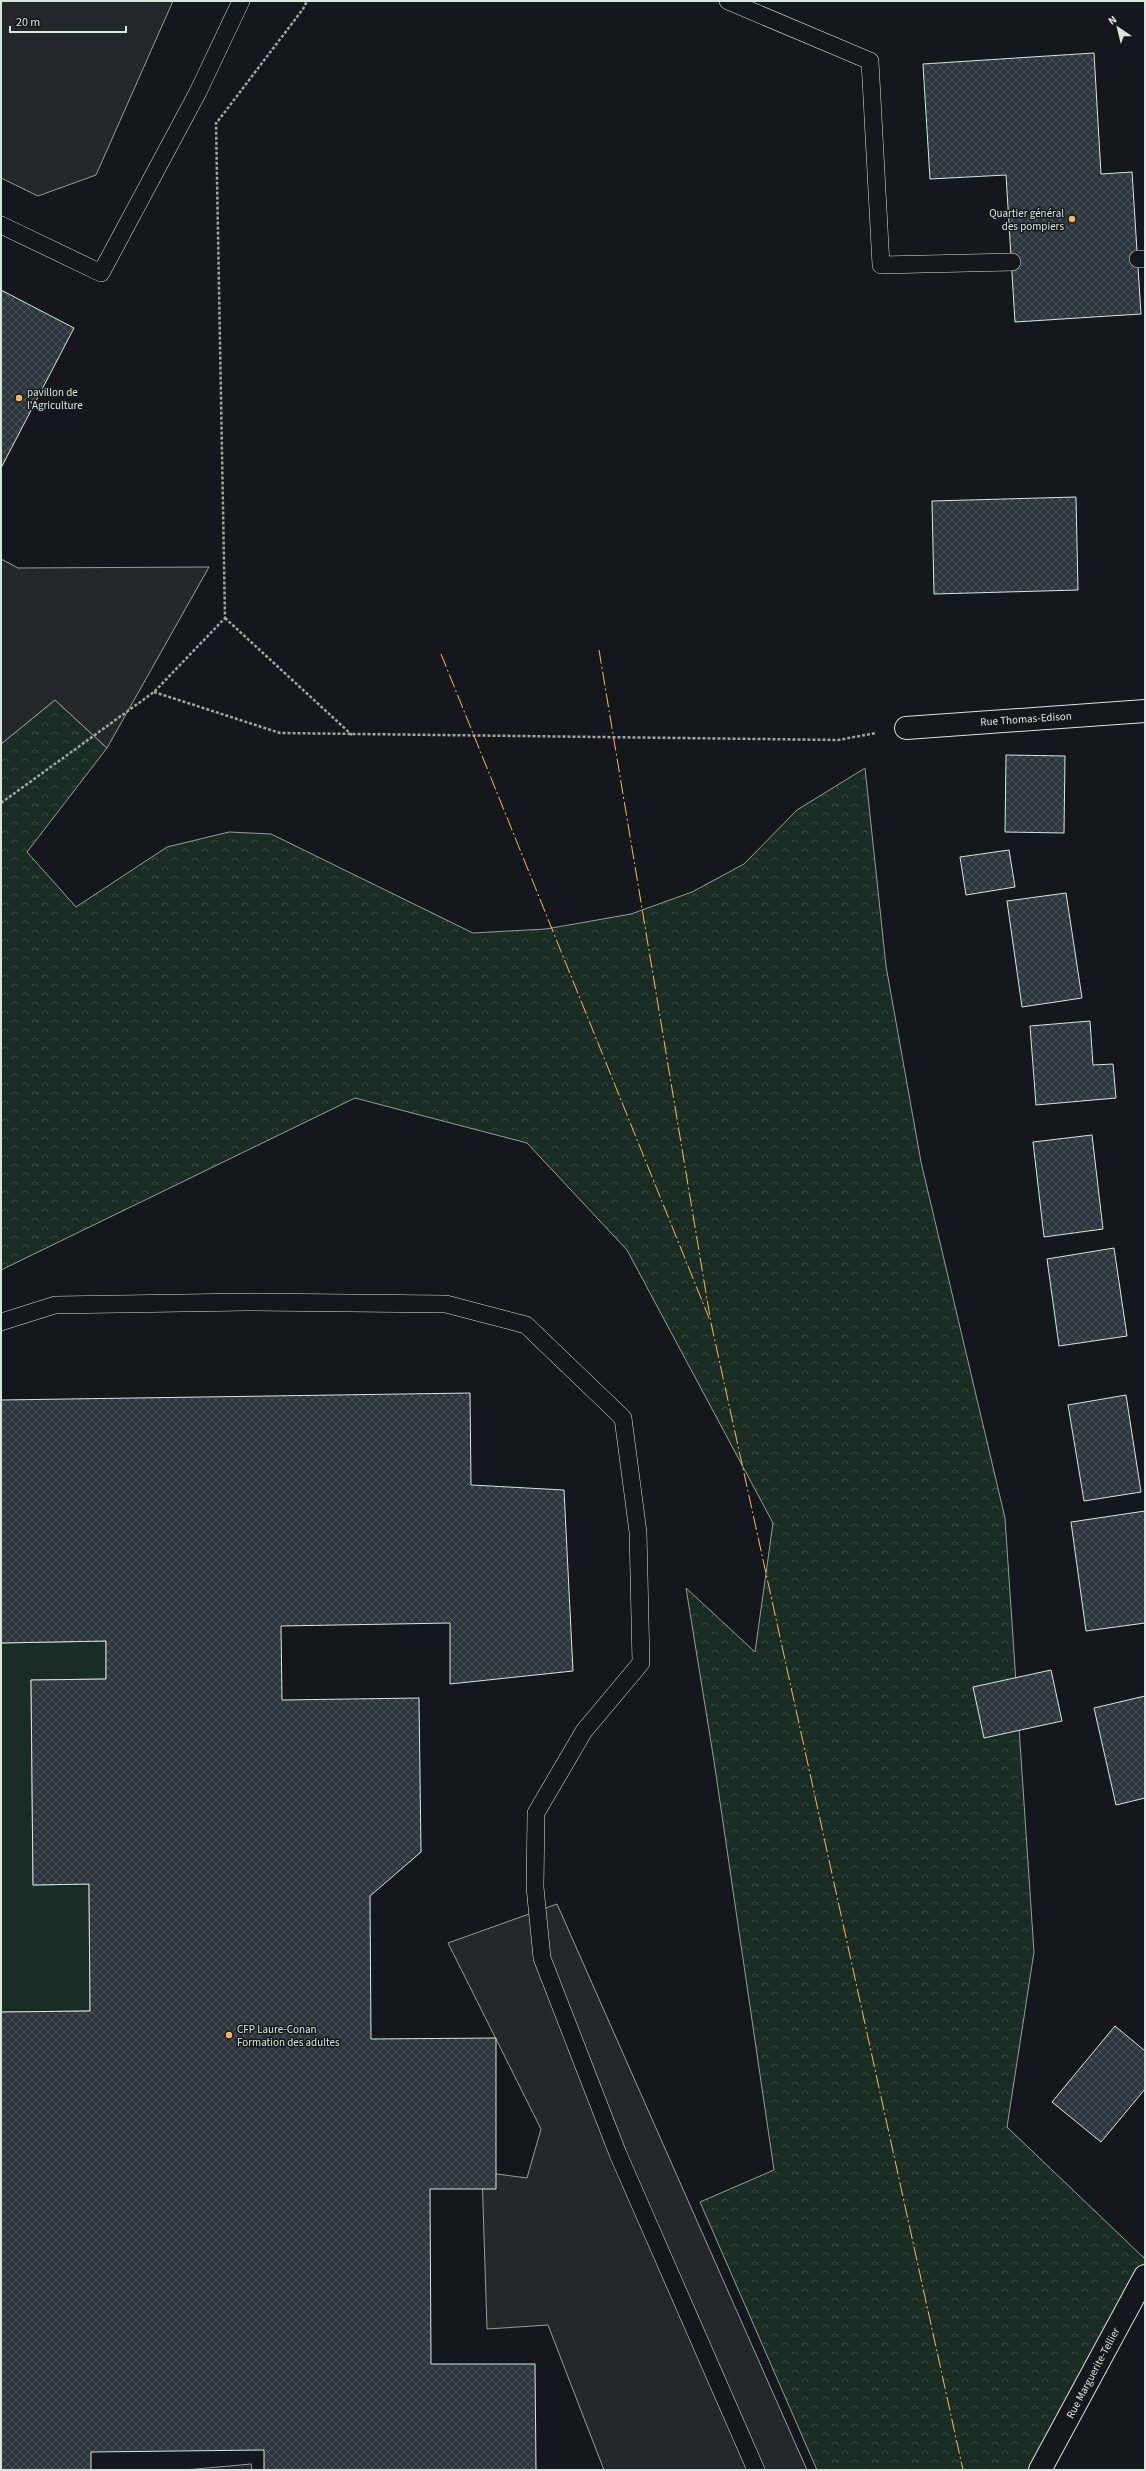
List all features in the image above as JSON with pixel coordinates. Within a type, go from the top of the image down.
[{"type":"street","name":"Rue Thomas-Edison","points":[[906,728],[1145,711]]},
{"type":"street","name":"Rue Marguerite-Tellier","points":[[1040,2470],[1145,2276]]},
{"type":"lane","points":[[1,225],[101,273],[198,92],[241,1]]},
{"type":"lane","points":[[728,1],[870,61],[881,265],[1012,262]]},
{"type":"lane","points":[[1,1322],[55,1305],[247,1302],[446,1304],[526,1325],[623,1418],[638,1532],[641,1663],[584,1731],[536,1813],[535,1887],[542,1958],[618,2154],[756,2470]]},
{"type":"path","points":[[216,123],[269,55],[303,9],[307,1]]},
{"type":"path","points":[[1,803],[154,692],[225,618],[216,123],[198,92]]},
{"type":"path","points":[[225,618],[353,735]]},
{"type":"path","points":[[154,692],[280,733],[838,740],[906,728]]},
{"type":"green space","points":[[55,700],[107,748],[27,852],[76,907],[167,847],[229,832],[271,834],[473,933],[546,929],[631,914],[692,892],[744,864],[797,810],[865,768],[886,966],[921,1162],[1005,1518],[1034,1952],[1007,2127],[1145,2259],[1145,2276],[1040,2470],[817,2470],[700,2202],[774,2170],[714,1761],[686,1588],[755,1652],[773,1523],[627,1250],[527,1143],[355,1098],[1,1270],[1,744]]},
{"type":"green space","points":[[106,1641],[106,1679],[31,1680],[33,1885],[89,1884],[90,2011],[1,2012],[1,1643]]},
{"type":"shaded area","points":[[1,1],[173,1],[96,175],[38,196],[1,178]]},
{"type":"shaded area","points":[[1,559],[18,568],[209,567],[107,748],[55,700],[1,744]]},
{"type":"shaded area","points":[[557,1904],[807,2470],[604,2470],[548,2325],[487,2329],[482,2172],[527,2178],[541,2129],[448,1943]]},
{"type":"shaded area","points":[[251,2464],[252,2470],[185,2470]]},
{"type":"building","name":"Quartier général des pompiers","points":[[1094,53],[1101,174],[1132,172],[1141,314],[1015,322],[1006,175],[930,179],[923,64]]},
{"type":"building","name":"pavillon de l'Agriculture","points":[[1,290],[74,328],[1,468]]},
{"type":"building","points":[[1076,497],[1078,590],[934,594],[932,501]]},
{"type":"building","points":[[1006,755],[1065,756],[1064,833],[1005,832]]},
{"type":"building","points":[[1009,850],[1015,887],[966,895],[960,857]]},
{"type":"building","points":[[1066,893],[1082,998],[1022,1007],[1007,901]]},
{"type":"building","points":[[1090,1021],[1093,1065],[1113,1064],[1116,1098],[1036,1105],[1030,1026]]},
{"type":"building","points":[[1092,1135],[1103,1229],[1044,1237],[1033,1142]]},
{"type":"building","points":[[1114,1248],[1127,1336],[1059,1346],[1047,1259]]},
{"type":"building","points":[[470,1393],[471,1485],[564,1490],[573,1671],[450,1684],[450,1623],[281,1626],[282,1700],[419,1698],[421,1852],[370,1896],[371,2039],[496,2038],[496,2189],[430,2189],[431,2364],[535,2364],[536,2470],[264,2470],[264,2450],[91,2452],[91,2470],[1,2470],[1,2012],[90,2011],[89,1884],[33,1885],[31,1680],[106,1679],[106,1641],[1,1643],[1,1400]]},
{"type":"building","points":[[1126,1395],[1141,1492],[1084,1501],[1068,1405]]},
{"type":"building","points":[[1145,1511],[1145,1623],[1086,1631],[1071,1522]]},
{"type":"building","points":[[1051,1670],[1062,1721],[984,1738],[973,1687]]},
{"type":"building","points":[[1145,1696],[1145,1798],[1116,1805],[1094,1708]]},
{"type":"building","points":[[1115,2026],[1145,2051],[1145,2089],[1101,2142],[1052,2102]]},
{"type":"power","points":[[599,650],[711,1323],[963,2470]]},
{"type":"power","points":[[441,654],[709,1318]]},
{"type":"place","name":"Quartier général des pompiers","points":[[1072,219]]},
{"type":"place","name":"pavillon de l'Agriculture","points":[[19,398]]},
{"type":"place","name":"CFP Laure-Conan Formation des adultes","points":[[229,2035]]}]
